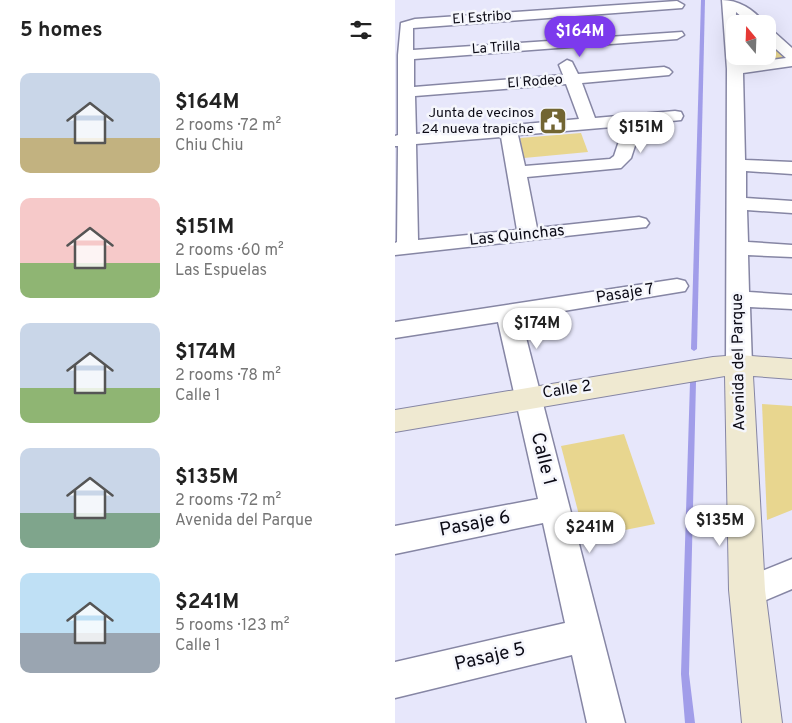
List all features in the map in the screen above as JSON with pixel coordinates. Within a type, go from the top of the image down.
[{"type":"street","points":[[728,2],[748,15]]},
{"type":"street","name":"Avenida del Parque","points":[[728,2],[735,69],[739,366],[747,593],[752,667],[762,723]]},
{"type":"street","name":"El Estribo","points":[[402,29],[546,9],[677,5]]},
{"type":"street","points":[[546,9],[589,124]]},
{"type":"street","points":[[401,248],[401,140],[406,92],[402,60],[402,29]]},
{"type":"street","name":"La Trilla","points":[[402,60],[559,44],[677,36]]},
{"type":"street","points":[[776,41],[792,56]]},
{"type":"street","points":[[735,69],[792,62]]},
{"type":"street","name":"El Rodeo","points":[[406,92],[664,72]]},
{"type":"street","points":[[401,140],[675,116]]},
{"type":"street","points":[[517,172],[615,164],[622,158],[635,120]]},
{"type":"street","points":[[509,130],[528,235]]},
{"type":"street","points":[[735,165],[792,168]]},
{"type":"street","points":[[736,203],[792,206]]},
{"type":"street","name":"Las Quinchas","points":[[401,248],[639,223]]},
{"type":"street","points":[[737,248],[792,251]]},
{"type":"street","name":"Pasaje 7","points":[[395,330],[677,286]]},
{"type":"street","points":[[738,299],[792,302]]},
{"type":"street","name":"Calle 1","points":[[507,313],[606,723]]},
{"type":"street","name":"Calle 2","points":[[395,421],[528,396],[713,367],[739,366],[792,369]]},
{"type":"street","name":"Pasaje 6","points":[[395,540],[555,508]]},
{"type":"street","points":[[747,593],[792,574]]},
{"type":"street","name":"Pasaje 5","points":[[395,680],[585,635]]},
{"type":"shaded area","points":[[776,50],[784,58],[776,59]]},
{"type":"shaded area","points":[[581,133],[588,152],[524,158],[520,138]]},
{"type":"shaded area","points":[[762,404],[792,406],[792,510],[767,520]]},
{"type":"shaded area","points":[[624,434],[655,524],[585,538],[561,446]]},
{"type":"waterway","points":[[694,349],[703,0]]},
{"type":"waterway","points":[[690,723],[685,674],[693,382]]},
{"type":"place","name":"Junta de vecinos 24 nueva trapiche","points":[[553,121]]}]
